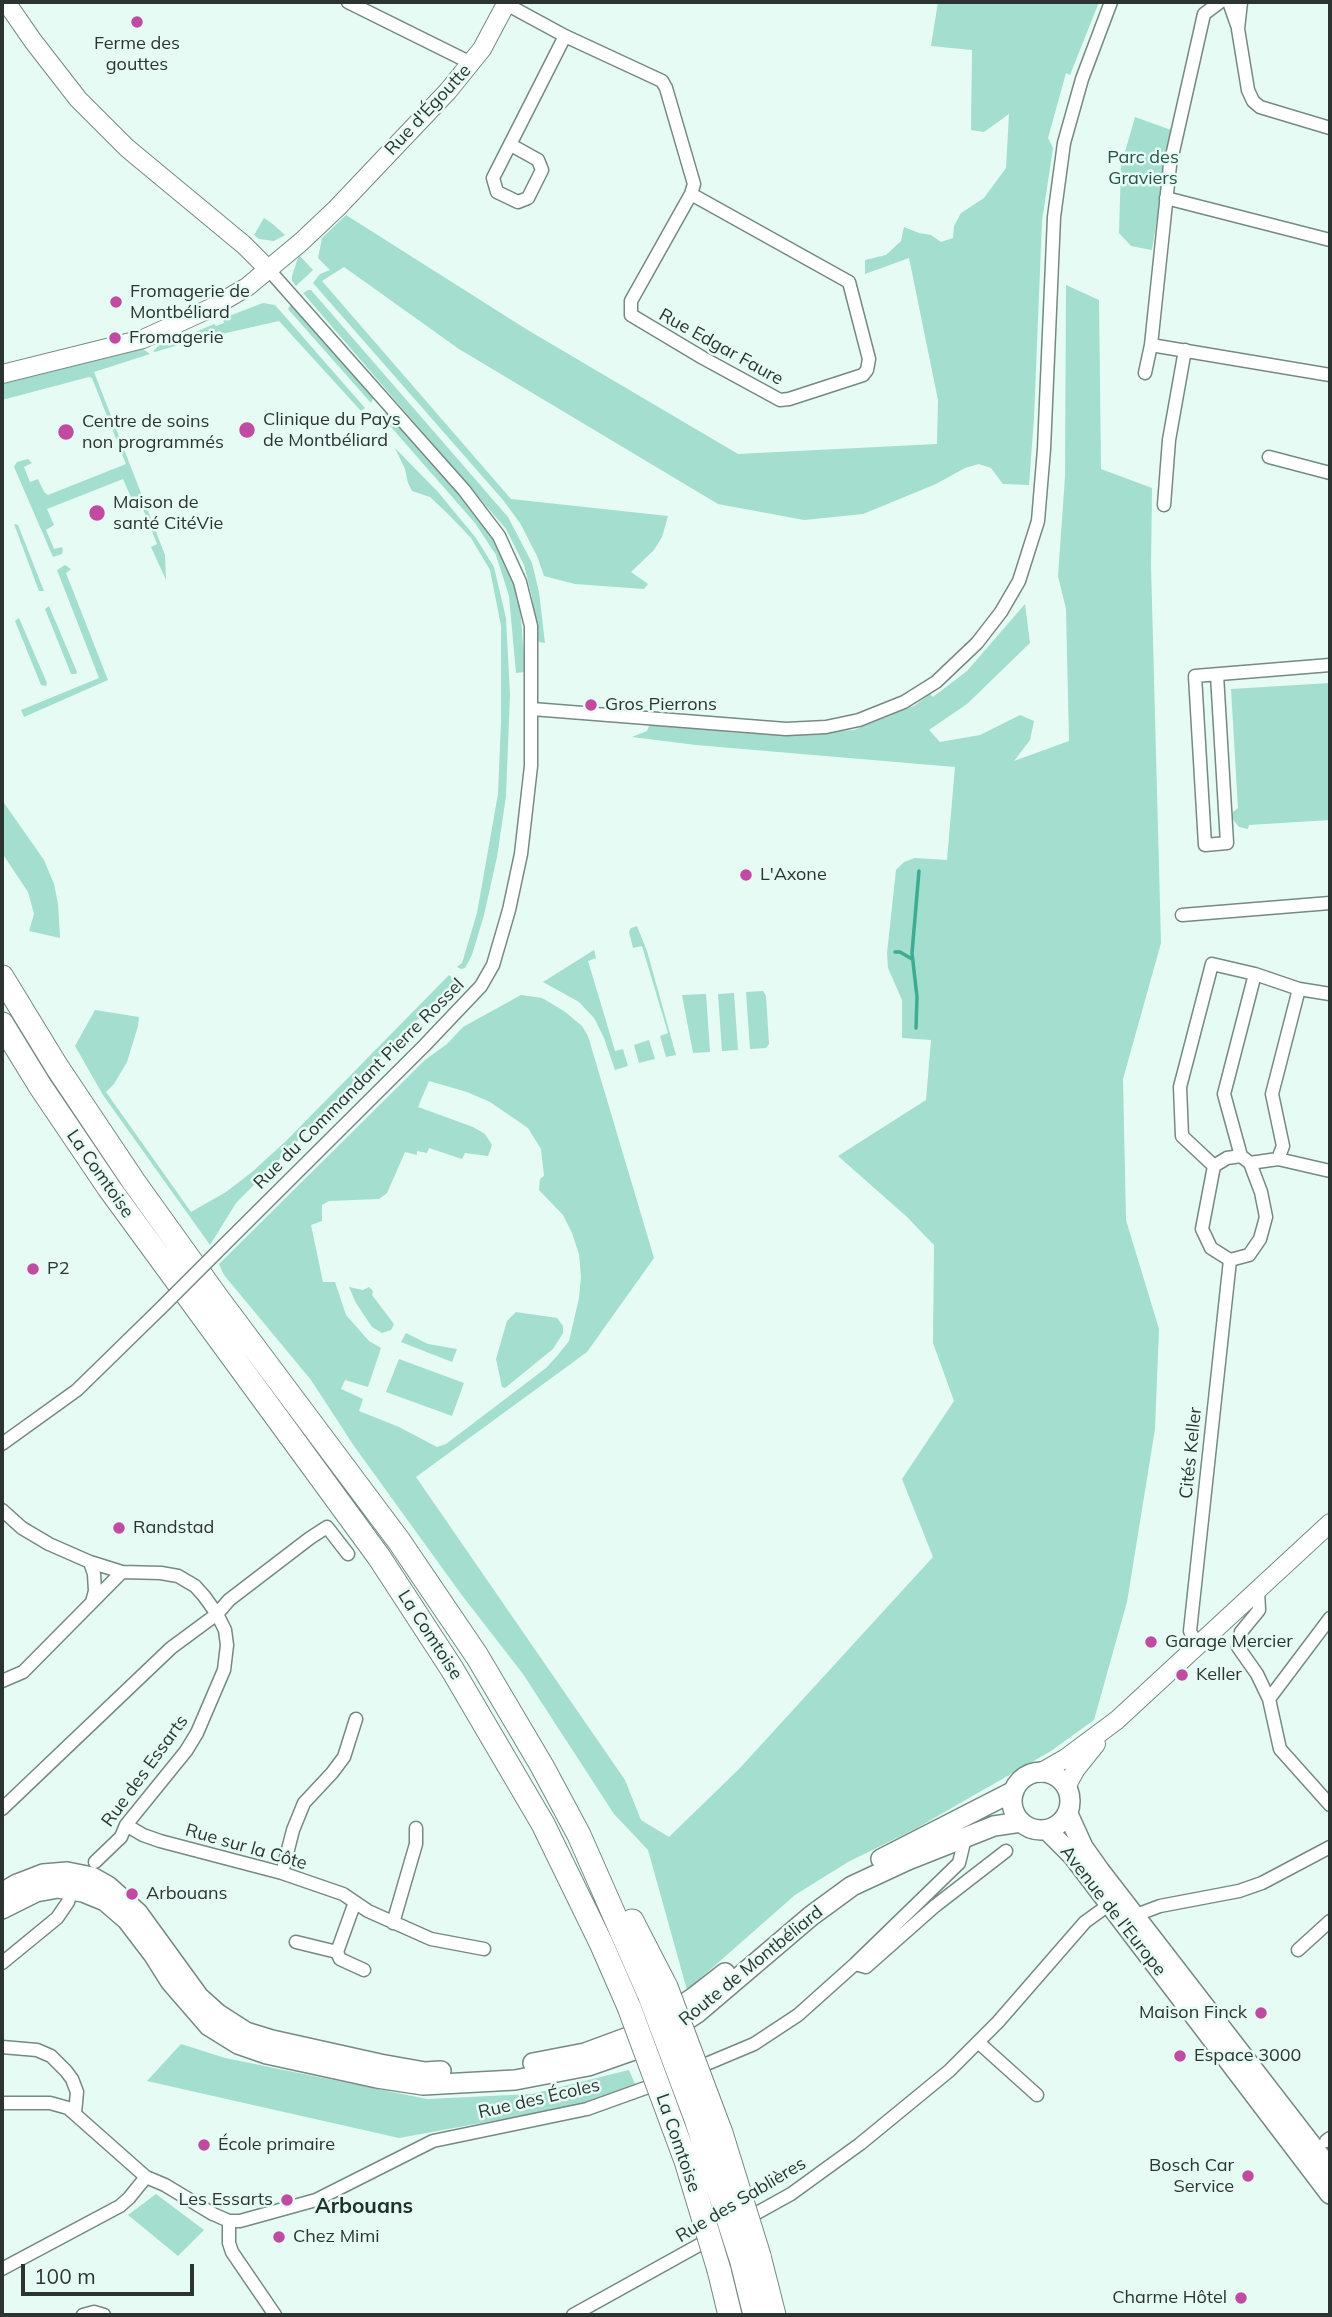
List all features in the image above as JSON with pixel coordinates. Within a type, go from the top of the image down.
[{"type":"highway","name":"La Comtoise","points":[[2,977],[63,1077],[134,1182],[210,1289],[399,1541],[446,1609],[506,1704],[579,1835],[640,1934],[657,1990],[721,2133],[750,2259],[755,2315]]},
{"type":"highway","name":"La Comtoise","points":[[2,1024],[109,1188],[379,1557],[452,1669],[543,1824],[629,2007],[686,2161],[730,2315]]},
{"type":"highway","name":"La Comtoise","points":[[750,2259],[774,2315]]},
{"type":"main road","points":[[6,2],[78,99],[127,148],[244,245],[269,270]]},
{"type":"main road","name":"Rue d'Égoutte","points":[[2,373],[143,339],[211,308],[247,287],[337,208],[448,91],[482,49],[506,3]]},
{"type":"main road","points":[[1040,1773],[1055,1776],[1070,1795],[1068,1814],[1063,1821],[1047,1830],[1029,1828],[1021,1822],[1013,1808],[1014,1791],[1025,1778],[1066,1758],[1117,1720],[1328,1529]]},
{"type":"main road","points":[[1066,1787],[1076,1769],[1117,1720]]},
{"type":"main road","name":"Route de Montbéliard","points":[[2,1893],[43,1874],[67,1872],[102,1881],[138,1913],[200,1997],[218,2014],[246,2032],[272,2040],[425,2072],[508,2068],[585,2053],[642,2032],[693,1998],[800,1908],[841,1880],[1014,1791]]},
{"type":"main road","points":[[965,1838],[967,1823],[973,1812]]},
{"type":"main road","name":"Avenue de l'Europe","points":[[1068,1814],[1083,1847],[1330,2169]]},
{"type":"main road","name":"Route de Montbéliard","points":[[2,1909],[36,1892],[58,1888],[72,1889],[105,1901],[115,1908],[153,1954],[170,1981],[209,2025],[238,2044],[267,2054],[423,2085],[515,2080],[588,2066],[648,2045],[697,2013],[810,1916],[852,1886],[908,1860],[994,1826],[1021,1822]]},
{"type":"main road","name":"Avenue de l'Europe","points":[[1047,1830],[1073,1856],[1330,2194]]},
{"type":"street","points":[[348,2],[471,63]]},
{"type":"street","points":[[532,709],[786,729],[826,727],[859,720],[904,702],[936,682],[977,643],[1001,612],[1019,581],[1038,522],[1044,449],[1054,217],[1064,143],[1082,79],[1111,2]]},
{"type":"street","points":[[1145,373],[1151,345],[1170,165],[1207,8],[1220,2]]},
{"type":"street","points":[[1229,2],[1238,29],[1248,90],[1253,101],[1261,107],[1330,128]]},
{"type":"street","points":[[1238,29],[1241,2]]},
{"type":"street","points":[[506,3],[565,36],[662,81],[694,184],[691,194]]},
{"type":"street","points":[[511,145],[538,160],[542,170],[528,198],[517,202],[497,191],[493,178],[565,36]]},
{"type":"street","name":"Rue Edgar Faure","points":[[691,194],[849,282],[869,359],[863,375],[780,400],[631,315],[631,302],[691,194]]},
{"type":"street","points":[[1166,198],[1330,240]]},
{"type":"street","name":"Rue du Commandant Pierre Rossel","points":[[2,1444],[77,1390],[424,1046],[481,986],[493,965],[509,910],[521,854],[531,766],[531,625],[520,582],[499,536],[464,490],[269,270]]},
{"type":"street","points":[[1151,345],[1330,375]]},
{"type":"street","points":[[1164,505],[1169,440],[1185,350]]},
{"type":"street","points":[[1269,457],[1330,473]]},
{"type":"street","points":[[1217,675],[1227,843],[1205,845],[1195,676],[1330,665]]},
{"type":"street","points":[[1182,915],[1330,903]]},
{"type":"street","points":[[1214,1166],[1182,1136],[1180,1087],[1212,964],[1255,974],[1299,989],[1330,994]]},
{"type":"street","points":[[1255,974],[1224,1094],[1245,1159],[1261,1192],[1266,1217],[1260,1239],[1249,1255],[1230,1260],[1211,1248],[1202,1229],[1214,1166],[1227,1158],[1245,1159],[1278,1159],[1330,1171]]},
{"type":"street","points":[[1278,1159],[1283,1146],[1272,1094],[1299,989]]},
{"type":"street","name":"Cités Keller","points":[[1198,1647],[1190,1632],[1230,1260]]},
{"type":"street","points":[[2,1510],[22,1528],[40,1539],[90,1562],[122,1573],[178,1576],[195,1586],[217,1614]]},
{"type":"street","points":[[2,1809],[151,1666],[217,1614],[229,1600],[327,1527],[348,1554]]},
{"type":"street","points":[[90,1562],[95,1591],[92,1602]]},
{"type":"street","points":[[2,1681],[23,1672],[122,1573]]},
{"type":"street","points":[[1258,1590],[1259,1610],[1237,1632],[1238,1647],[1257,1674],[1269,1699],[1280,1749],[1330,1805]]},
{"type":"street","name":"Rue des Essarts","points":[[95,1862],[121,1837],[126,1825],[186,1751],[197,1733],[224,1670],[227,1645],[225,1630],[217,1614]]},
{"type":"street","points":[[1269,1699],[1330,1618]]},
{"type":"street","points":[[282,1873],[293,1830],[304,1803],[344,1757],[356,1719]]},
{"type":"street","name":"Rue sur la Côte","points":[[126,1825],[143,1835],[165,1842],[282,1873],[343,1894],[393,1923],[431,1939],[484,1950]]},
{"type":"street","points":[[393,1923],[416,1844],[416,1828]]},
{"type":"street","name":"Rue des Écoles","points":[[229,2221],[266,2215],[316,2200],[433,2141],[587,2109],[659,2084],[754,2044],[798,2015],[959,1863],[965,1838]]},
{"type":"street","points":[[1136,1915],[1160,1906],[1238,1891],[1262,1883],[1330,1847]]},
{"type":"street","points":[[855,1964],[866,1967],[935,1906],[1006,1851]]},
{"type":"street","points":[[2,1963],[57,1918],[68,1902],[72,1889]]},
{"type":"street","points":[[355,1902],[337,1952],[340,1959],[364,1970]]},
{"type":"street","name":"Rue des Sablières","points":[[573,2315],[791,2194],[905,2109],[978,2042],[1085,1922],[1110,1904]]},
{"type":"street","points":[[1298,1950],[1330,1921]]},
{"type":"street","points":[[296,1942],[337,1952]]},
{"type":"street","points":[[978,2042],[1037,2095]]},
{"type":"street","points":[[2,2048],[37,2050],[51,2056],[72,2080],[77,2092],[75,2112]]},
{"type":"street","points":[[2,2103],[50,2103],[75,2112],[146,2178],[165,2185],[229,2221],[229,2243],[232,2252],[275,2315]]},
{"type":"street","points":[[2,2269],[120,2206],[146,2178]]},
{"type":"street","points":[[83,2315],[94,2312],[104,2315]]},
{"type":"green space","points":[[938,2],[1099,2],[1070,75],[1066,73],[1048,138],[1053,148],[1042,221],[1029,485],[1003,484],[991,468],[979,464],[863,514],[804,520],[718,504],[459,349],[344,267],[322,281],[511,499],[668,516],[662,537],[654,550],[631,572],[648,584],[644,589],[575,584],[544,576],[520,523],[503,500],[313,283],[320,274],[330,270],[318,258],[322,238],[346,215],[526,329],[738,454],[937,444],[938,400],[909,258],[865,274],[865,260],[886,255],[901,241],[904,227],[931,235],[941,242],[953,238],[954,226],[961,213],[984,198],[1006,168],[1009,114],[984,132],[971,130],[972,50],[931,46]]},
{"type":"green space","name":"Parc des Graviers","points":[[1135,117],[1171,130],[1152,250],[1131,246],[1119,233],[1121,166]]},
{"type":"green space","points":[[264,218],[285,235],[274,241],[259,239],[254,235]]},
{"type":"green space","points":[[299,255],[313,270],[296,286],[292,276]]},
{"type":"green space","points":[[1066,285],[1099,300],[1101,469],[1152,488],[1151,565],[1161,943],[1123,1079],[1126,1220],[1159,1329],[1155,1429],[1127,1602],[1094,1720],[1051,1751],[915,1829],[848,1862],[795,1895],[687,1990],[648,1850],[614,1814],[523,1674],[461,1594],[354,1446],[311,1380],[224,1275],[219,1264],[425,1060],[447,1044],[463,1027],[521,995],[542,998],[582,1026],[588,1036],[654,1258],[587,1352],[416,1477],[625,1780],[641,1820],[669,1837],[739,1769],[933,1557],[902,1479],[954,1401],[933,1343],[934,1245],[906,1216],[838,1156],[926,1100],[931,1040],[902,1038],[902,1000],[888,968],[887,953],[896,870],[904,862],[915,858],[947,860],[955,767],[632,737],[647,731],[650,724],[739,733],[798,734],[854,730],[914,706],[930,694],[933,697],[967,671],[1025,604],[1030,643],[967,704],[929,730],[940,742],[980,735],[1020,715],[1034,721],[1030,740],[1014,761],[1069,741],[1066,609],[1058,576],[1065,477]],"holes":[[[429,1081],[490,1102],[528,1128],[541,1149],[544,1176],[540,1179],[539,1190],[563,1215],[572,1233],[579,1254],[581,1277],[569,1341],[557,1356],[546,1368],[446,1444],[437,1447],[399,1427],[359,1411],[363,1399],[341,1389],[345,1380],[368,1387],[381,1348],[369,1341],[346,1315],[335,1282],[323,1282],[311,1225],[322,1221],[322,1205],[329,1201],[379,1199],[387,1193],[405,1152],[417,1155],[417,1151],[427,1153],[429,1148],[462,1159],[465,1153],[488,1156],[492,1145],[485,1134],[418,1107]]]},
{"type":"green space","points":[[311,290],[508,517],[532,563],[539,592],[545,643],[539,642],[536,636],[532,597],[524,565],[506,529],[303,293]]},
{"type":"green space","points":[[263,303],[275,305],[365,408],[361,411],[279,321],[153,351],[164,341],[224,323],[223,319]]},
{"type":"green space","points":[[292,303],[374,396],[371,403],[288,309]]},
{"type":"green space","points":[[143,349],[150,354],[94,372],[165,555],[166,580],[151,547],[157,544],[143,509],[137,511],[123,479],[47,509],[54,525],[46,530],[54,549],[62,547],[63,550],[62,554],[53,557],[14,467],[17,462],[28,459],[32,463],[24,467],[30,482],[38,479],[48,495],[126,464],[92,378],[2,400],[2,384]]},
{"type":"green space","points":[[389,413],[483,520],[503,550],[518,593],[525,672],[516,673],[509,596],[496,555],[475,523],[382,417]]},
{"type":"green space","points":[[395,448],[438,492],[476,538],[494,567],[506,618],[510,695],[506,796],[497,857],[484,915],[472,955],[465,968],[461,969],[457,967],[462,963],[477,913],[498,794],[501,626],[490,570],[471,538],[430,497],[412,491]]},
{"type":"green space","points":[[14,524],[18,525],[44,591],[39,591]]},
{"type":"green space","points":[[65,565],[71,569],[66,573],[108,680],[24,717],[21,710],[99,678],[57,570]]},
{"type":"green space","points":[[49,606],[76,674],[71,674],[45,609]]},
{"type":"green space","points":[[19,618],[46,686],[41,685],[15,621]]},
{"type":"green space","points":[[1330,683],[1330,820],[1249,825],[1248,829],[1239,827],[1229,815],[1238,808],[1231,689]]},
{"type":"green space","points":[[2,800],[44,860],[54,884],[60,938],[29,931],[34,914],[28,892],[2,853]]},
{"type":"green space","points":[[637,926],[647,951],[676,1055],[666,1057],[660,1036],[668,1033],[642,946],[633,948],[629,932]]},
{"type":"green space","points":[[594,950],[596,958],[588,961],[615,1051],[623,1049],[628,1066],[615,1070],[594,1018],[579,1002],[543,982]]},
{"type":"green space","points":[[449,975],[456,981],[236,1203],[210,1245],[103,1095],[75,1046],[95,1010],[139,1017],[127,1062],[106,1092],[191,1212],[226,1192],[286,1141]]},
{"type":"green space","points":[[763,991],[766,996],[769,1044],[766,1048],[750,1049],[746,992]]},
{"type":"green space","points":[[734,993],[738,1050],[722,1051],[718,994]]},
{"type":"green space","points":[[706,994],[710,1052],[693,1053],[682,995]]},
{"type":"green space","points":[[649,1040],[655,1059],[639,1063],[634,1045]]},
{"type":"green space","points":[[349,1287],[363,1290],[369,1287],[373,1291],[372,1295],[394,1324],[391,1330],[382,1333],[372,1327]]},
{"type":"green space","points":[[516,1312],[557,1318],[563,1326],[563,1333],[553,1349],[505,1388],[502,1387],[496,1359],[507,1321]]},
{"type":"green space","points":[[406,1333],[428,1344],[457,1349],[452,1362],[401,1342]]},
{"type":"green space","points":[[399,1359],[464,1383],[452,1416],[386,1392]]},
{"type":"green space","points":[[181,2044],[225,2058],[427,2099],[532,2094],[629,2070],[635,2084],[575,2106],[399,2138],[147,2081]]},
{"type":"green space","points":[[156,2194],[204,2230],[178,2256],[128,2215]]},
{"type":"waterway","points":[[916,1028],[917,997],[912,953],[919,871]]},
{"type":"waterway","points":[[895,952],[912,959]]},
{"type":"place","name":"Ferme des gouttes","points":[[137,22]]},
{"type":"place","name":"Fromagerie de Montbéliard","points":[[116,302]]},
{"type":"place","name":"Fromagerie","points":[[115,338]]},
{"type":"place","name":"Clinique du Pays de Montbéliard","points":[[247,430]]},
{"type":"place","name":"Centre de soins non programmés","points":[[66,432]]},
{"type":"place","name":"Maison de santé CitéVie","points":[[97,513]]},
{"type":"place","name":"Gros Pierrons","points":[[591,705]]},
{"type":"place","name":"L'Axone","points":[[746,875]]},
{"type":"place","name":"P2","points":[[33,1269]]},
{"type":"place","name":"Randstad","points":[[119,1528]]},
{"type":"place","name":"Garage Mercier","points":[[1151,1642]]},
{"type":"place","name":"Keller","points":[[1182,1675]]},
{"type":"place","name":"Arbouans","points":[[132,1894]]},
{"type":"place","name":"Maison Finck","points":[[1261,2013]]},
{"type":"place","name":"Espace 3000","points":[[1180,2056]]},
{"type":"place","name":"École primaire","points":[[204,2145]]},
{"type":"place","name":"Bosch Car Service","points":[[1248,2176]]},
{"type":"place","name":"Les Essarts","points":[[287,2200]]},
{"type":"place","name":"Chez Mimi","points":[[279,2237]]},
{"type":"place","name":"Charme Hôtel","points":[[1241,2298]]},
{"type":"district","name":"Arbouans","points":[[364,2207]]}]
